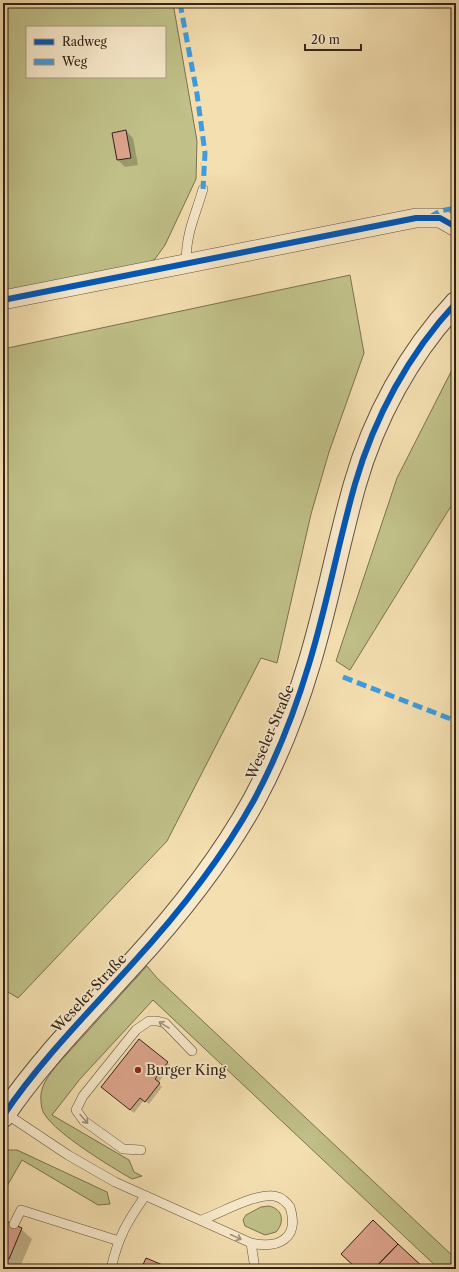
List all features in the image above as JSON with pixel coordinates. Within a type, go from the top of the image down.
[{"type":"street","points":[[3,300],[416,218],[440,218],[456,227]]},
{"type":"street","name":"Weseler Straße","points":[[4,1115],[26,1083],[61,1041],[169,923],[227,845],[253,802],[274,760],[292,718],[309,664],[355,484],[373,435],[397,385],[419,350],[456,303]]},
{"type":"lane","points":[[186,263],[186,246],[189,229],[203,189]]},
{"type":"lane","points":[[141,1150],[123,1149],[84,1121],[76,1110],[83,1096],[136,1030],[148,1021],[157,1020],[165,1023],[192,1051]]},
{"type":"lane","name":"Weseler Straße","points":[[4,1115],[91,1169],[145,1196],[251,1243],[273,1246],[282,1241],[290,1233],[293,1225],[293,1216],[290,1207],[286,1202],[278,1197],[270,1196],[259,1197],[201,1220]]},
{"type":"lane","points":[[111,1269],[119,1241],[126,1224],[145,1196]]},
{"type":"lane","points":[[14,1224],[21,1210],[119,1241]]},
{"type":"lane","points":[[251,1243],[255,1269]]},
{"type":"green space","points":[[3,3],[173,3],[197,141],[196,179],[165,245],[155,259],[144,265],[3,294]]},
{"type":"green space","points":[[350,275],[364,353],[329,452],[311,514],[277,663],[261,658],[167,841],[18,998],[3,989],[3,349]]},
{"type":"green space","points":[[456,362],[456,498],[350,670],[336,661],[397,478]]},
{"type":"green space","points":[[147,966],[157,978],[456,1259],[456,1269],[439,1269],[153,1000],[80,1079],[52,1115],[129,1160],[134,1172],[142,1176],[132,1179],[123,1174],[85,1150],[51,1123],[44,1113],[41,1103],[43,1086],[48,1077],[57,1065]]},
{"type":"green space","points":[[8,1150],[17,1150],[107,1192],[110,1204],[98,1205],[22,1160],[3,1193],[3,1152]]},
{"type":"green space","points":[[269,1206],[277,1210],[281,1216],[281,1224],[276,1232],[265,1235],[245,1226],[243,1220],[246,1215],[261,1207]]},
{"type":"building","points":[[126,130],[131,158],[117,160],[112,133]]},
{"type":"building","name":"Burger King","points":[[139,1039],[168,1062],[155,1079],[160,1083],[145,1102],[140,1098],[130,1110],[101,1087]]},
{"type":"building","points":[[373,1220],[398,1244],[374,1269],[357,1269],[341,1254]]},
{"type":"building","points":[[6,1221],[22,1228],[9,1259],[3,1257],[3,1227]]},
{"type":"building","points":[[398,1244],[425,1269],[374,1269]]},
{"type":"building","points":[[146,1258],[172,1269],[141,1269]]},
{"type":"marked path","points":[[180,3],[197,94],[205,153],[203,189]]},
{"type":"marked path","points":[[430,217],[440,211],[456,208]]},
{"type":"marked path","points":[[343,677],[456,721]]},
{"type":"cycle path","points":[[3,300],[416,218],[440,218],[456,227]]},
{"type":"cycle path","points":[[3,1116],[48,1057],[166,926],[198,886],[227,844],[254,800],[278,750],[304,682],[355,484],[372,435],[408,365],[439,322],[456,303]]},
{"type":"place","name":"Burger King","points":[[138,1070]]}]
